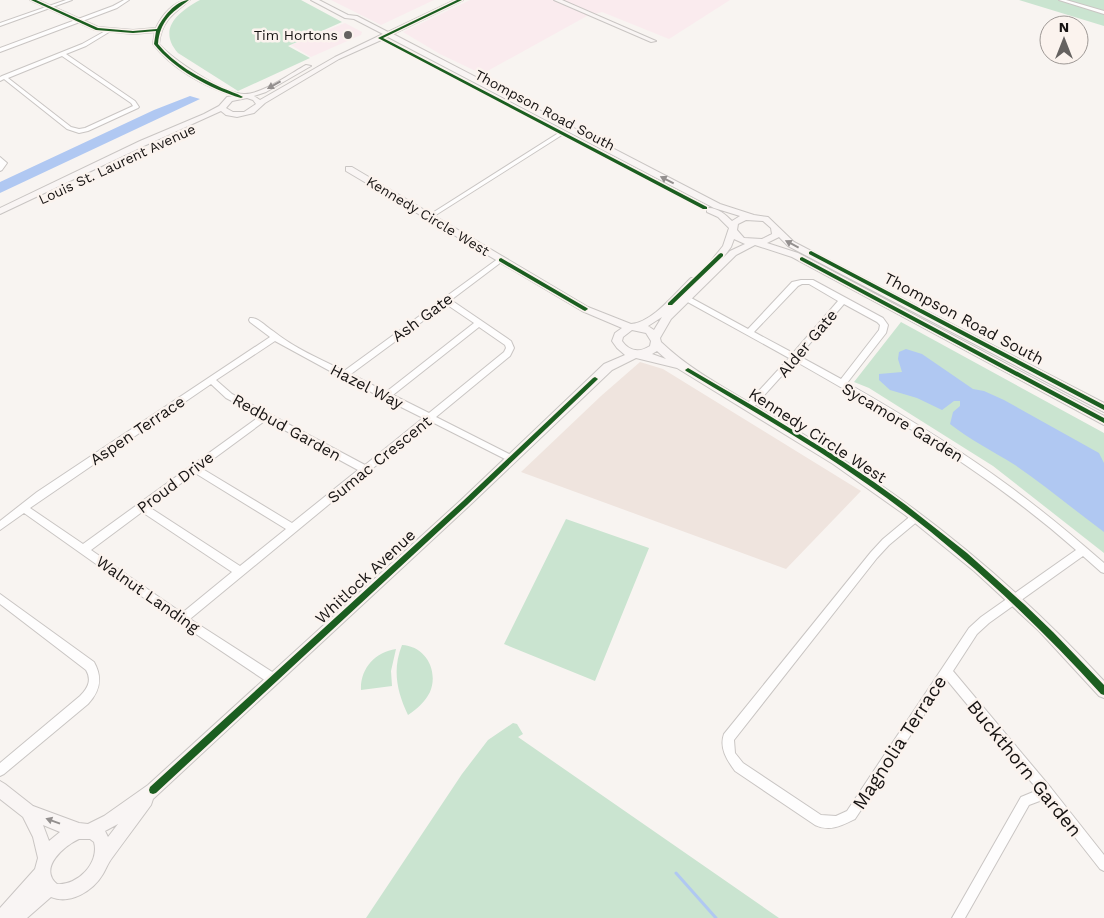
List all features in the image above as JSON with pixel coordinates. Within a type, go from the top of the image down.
[{"type":"main road","points":[[33,0],[77,21],[107,31],[158,30]]},
{"type":"main road","points":[[187,0],[172,10],[158,30],[156,44],[160,51],[211,85],[256,99],[259,104],[379,34],[445,0]]},
{"type":"main road","name":"Thompson Road South","points":[[314,0],[347,16],[355,17],[379,34],[562,133],[721,215],[741,239],[784,250],[794,255],[1104,421]]},
{"type":"main road","points":[[244,96],[264,91],[321,59],[460,0]]},
{"type":"main road","points":[[557,0],[653,41]]},
{"type":"main road","name":"Thompson Road South","points":[[379,34],[717,206],[771,222],[777,231],[791,244],[1104,408]]},
{"type":"main road","points":[[211,85],[212,90],[222,101],[222,106],[226,113],[236,115]]},
{"type":"main road","name":"Louis St. Laurent Avenue","points":[[0,211],[222,106],[230,99],[244,96]]},
{"type":"main road","name":"Louis St. Laurent Avenue","points":[[0,218],[151,146],[214,120],[253,110],[259,104]]},
{"type":"main road","name":"Kennedy Circle West","points":[[349,169],[585,309],[612,331],[618,341]]},
{"type":"main road","points":[[751,216],[738,220],[727,247],[682,297],[668,317],[651,351],[638,354],[624,351],[618,341],[621,331],[635,327],[660,314],[682,297],[736,250],[773,238],[777,231]]},
{"type":"main road","name":"Kennedy Circle West","points":[[585,309],[635,327]]},
{"type":"main road","points":[[635,327],[649,331],[656,341]]},
{"type":"main road","name":"Whitlock Avenue","points":[[608,367],[618,341]]},
{"type":"main road","name":"Kennedy Circle West","points":[[656,341],[677,364],[844,465],[916,517],[1014,600],[1056,640],[1104,691]]},
{"type":"main road","name":"Whitlock Avenue","points":[[84,831],[109,821],[153,790],[512,459],[608,367],[638,354]]},
{"type":"main road","points":[[0,789],[28,812],[97,834],[101,840],[103,856],[93,876],[81,887],[63,892],[49,888],[45,882],[45,865],[40,835],[28,812]]},
{"type":"main road","name":"Whitlock Avenue","points":[[103,856],[153,790]]},
{"type":"main road","points":[[2,918],[45,865],[60,840],[84,831]]},
{"type":"main road","points":[[14,918],[49,888]]},
{"type":"street","points":[[0,25],[70,0]]},
{"type":"street","points":[[0,50],[127,0]]},
{"type":"street","points":[[1061,0],[1104,12]]},
{"type":"street","points":[[2,78],[94,41],[107,31]]},
{"type":"street","points":[[2,78],[75,131],[86,130],[136,107],[133,102],[63,54]]},
{"type":"street","points":[[429,217],[562,133]]},
{"type":"street","points":[[0,160],[4,163],[0,169]]},
{"type":"street","name":"Ash Gate","points":[[344,374],[501,260]]},
{"type":"street","points":[[749,333],[795,284],[801,282],[810,282],[880,320],[884,325],[883,330],[842,384]]},
{"type":"street","name":"Sycamore Garden","points":[[682,297],[916,426],[994,479],[1084,550],[1104,569]]},
{"type":"street","name":"Sumac Crescent","points":[[182,619],[507,354],[510,348],[508,343],[445,300]]},
{"type":"street","name":"Alder Gate","points":[[749,407],[774,381],[843,300]]},
{"type":"street","name":"Hazel Way","points":[[253,320],[275,338],[512,459]]},
{"type":"street","points":[[386,396],[479,323]]},
{"type":"street","name":"Aspen Terrace","points":[[0,526],[40,495],[275,338]]},
{"type":"street","name":"Kennedy Circle West","points":[[638,354],[677,364]]},
{"type":"street","name":"Redbud Garden","points":[[212,381],[229,396],[366,470]]},
{"type":"street","name":"Proud Drive","points":[[84,549],[266,416]]},
{"type":"street","points":[[194,468],[292,528]]},
{"type":"street","points":[[142,507],[239,571]]},
{"type":"street","name":"Walnut Landing","points":[[24,508],[182,619],[273,679]]},
{"type":"street","name":"Magnolia Terrace","points":[[916,517],[886,542],[874,555],[728,738],[730,756],[739,767],[819,821],[836,822],[851,815],[973,631],[1084,550]]},
{"type":"street","points":[[0,598],[90,666],[95,675],[95,681],[89,695],[0,770]]},
{"type":"street","name":"Buckthorn Garden","points":[[946,671],[1047,792],[1104,865]]},
{"type":"street","points":[[958,918],[1025,801],[1047,792]]},
{"type":"shaded area","points":[[331,0],[434,0],[381,25]]},
{"type":"shaded area","points":[[470,0],[730,0],[669,39],[602,12],[587,16],[482,74],[440,54],[403,32]]},
{"type":"shaded area","points":[[345,23],[362,32],[361,35],[311,57],[291,45]]},
{"type":"shaded area","points":[[640,362],[663,369],[861,491],[786,569],[521,472],[601,396]]},
{"type":"green space","points":[[200,0],[301,0],[342,22],[288,46],[310,58],[238,91],[178,53],[172,44],[169,36],[173,22],[184,10]]},
{"type":"green space","points":[[1019,0],[1104,0],[1104,26],[1089,21],[1089,15],[1068,15]]},
{"type":"green space","points":[[901,322],[1104,433],[1104,553],[993,466],[869,388],[854,382]]},
{"type":"green space","points":[[566,519],[649,548],[595,681],[504,644]]},
{"type":"green space","points":[[402,645],[410,646],[423,655],[428,661],[433,676],[428,696],[421,705],[408,715],[397,681],[397,663]]},
{"type":"green space","points":[[396,649],[391,671],[392,686],[361,690],[363,675],[370,663],[382,654]]},
{"type":"green space","points":[[513,723],[517,724],[523,734],[518,737],[779,918],[366,918],[462,774],[488,740]]},
{"type":"water","points":[[190,96],[200,99],[0,193],[0,182],[154,110]]},
{"type":"water","points":[[906,349],[922,354],[973,389],[984,391],[1004,400],[1099,453],[1104,463],[1104,532],[1015,465],[950,424],[953,412],[960,406],[960,401],[954,401],[942,410],[917,398],[890,390],[879,380],[879,374],[902,372],[898,359],[899,352]]},
{"type":"waterway","points":[[676,873],[716,918]]},
{"type":"cycle path","points":[[33,0],[97,29],[133,32],[158,30]]},
{"type":"cycle path","points":[[187,0],[165,18],[158,30],[156,44],[162,52],[183,68],[220,89],[241,97]]},
{"type":"cycle path","points":[[380,38],[460,0]]},
{"type":"cycle path","points":[[380,38],[705,208]]},
{"type":"cycle path","points":[[811,253],[1104,408]]},
{"type":"cycle path","points":[[670,304],[721,255]]},
{"type":"cycle path","points":[[802,259],[1104,421]]},
{"type":"cycle path","points":[[501,260],[585,309]]},
{"type":"cycle path","points":[[688,370],[827,454],[903,507],[1023,607],[1104,691]]},
{"type":"cycle path","points":[[153,790],[465,503],[595,379]]},
{"type":"place","name":"Tim Hortons","points":[[348,35]]}]
